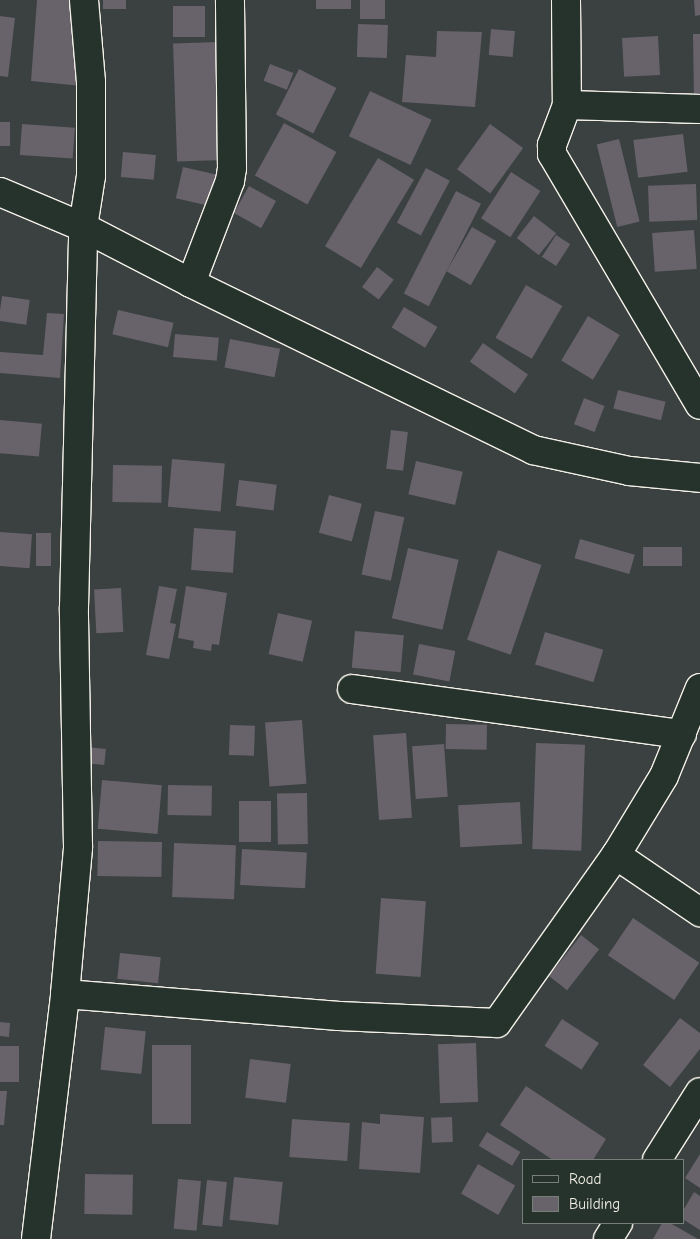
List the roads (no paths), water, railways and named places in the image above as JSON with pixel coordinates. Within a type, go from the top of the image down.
[{"type":"street","points":[[36,1239],[65,994],[78,847],[74,607],[84,227],[91,176],[92,82],[84,0]]},
{"type":"street","points":[[191,283],[232,168],[230,0]]},
{"type":"street","points":[[566,0],[567,105],[552,145],[552,154],[700,405]]},
{"type":"street","points":[[567,105],[700,109]]},
{"type":"street","points":[[0,192],[84,227],[191,283],[533,450],[629,472],[700,478]]},
{"type":"street","points":[[65,994],[339,1016],[497,1023],[616,855],[664,776],[700,688]]},
{"type":"street","points":[[352,689],[682,734]]},
{"type":"street","points":[[616,855],[700,912]]},
{"type":"street","points":[[658,1159],[700,1092]]},
{"type":"street","points":[[608,1239],[617,1224]]}]
